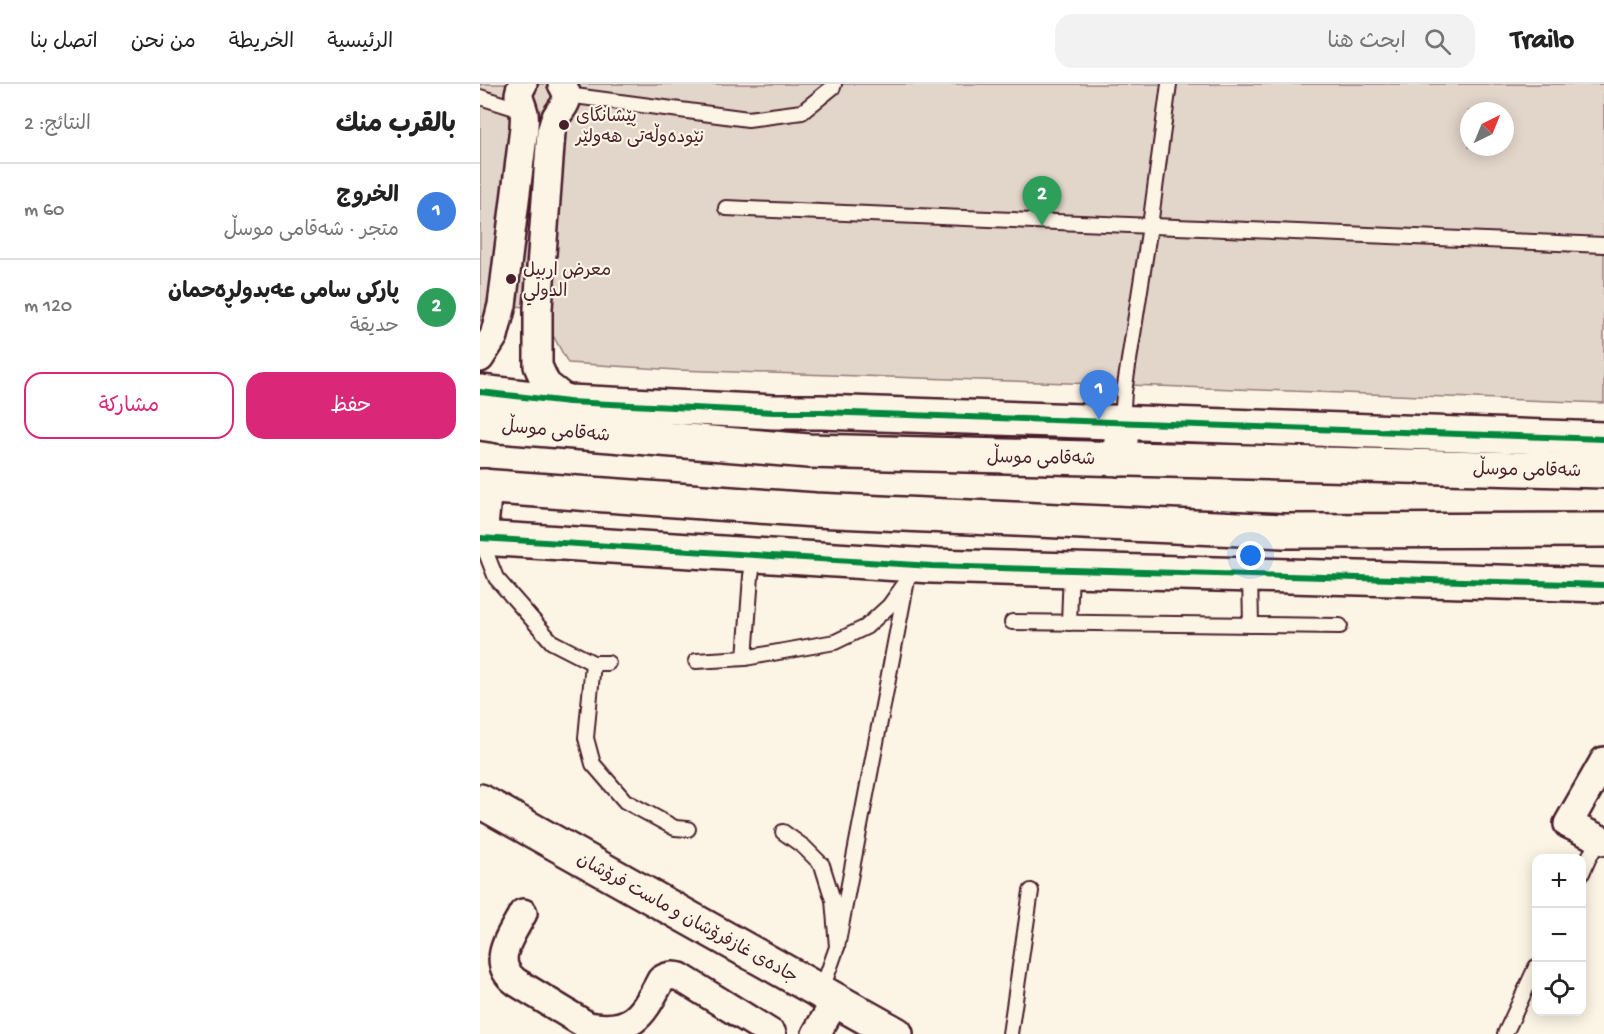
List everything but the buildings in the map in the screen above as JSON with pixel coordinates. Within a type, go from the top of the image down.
[{"type":"main road","points":[[490,409],[569,402],[774,412],[833,412],[1604,439]]},
{"type":"main road","name":"شەقامی موسڵ","points":[[490,409],[809,451],[1604,471]]},
{"type":"main road","points":[[1120,459],[1122,422]]},
{"type":"main road","points":[[1604,530],[1283,531],[815,510],[482,486],[480,537],[755,554],[919,573],[1071,570],[1604,585]]},
{"type":"main road","name":"جاده‌ی غازفرۆشان و ماست فرۆشان","points":[[480,801],[896,1034]]},
{"type":"street","points":[[480,358],[494,336],[502,305],[524,128],[521,91]]},
{"type":"street","points":[[562,98],[551,132],[538,308],[538,366],[546,384],[569,402]]},
{"type":"street","points":[[1602,840],[1568,824],[1604,761]]},
{"type":"street","points":[[523,913],[503,954],[504,970],[516,982],[588,1026],[610,1033],[623,1031],[633,1026],[642,1017],[662,980],[675,975],[772,1034]]},
{"type":"street","points":[[816,1034],[829,996]]},
{"type":"lane","points":[[562,98],[748,119],[802,112],[834,84]]},
{"type":"lane","points":[[1122,422],[1124,392],[1169,84]]},
{"type":"lane","points":[[480,97],[521,91]]},
{"type":"lane","points":[[726,208],[1604,245]]},
{"type":"lane","points":[[480,537],[496,578],[552,642],[593,663],[608,663]]},
{"type":"lane","points":[[744,658],[755,554]]},
{"type":"lane","points":[[1069,622],[1071,570]]},
{"type":"lane","points":[[696,661],[744,658],[835,642],[866,627],[919,573]]},
{"type":"lane","points":[[829,996],[837,947],[919,573]]},
{"type":"lane","points":[[1250,575],[1251,625]]},
{"type":"lane","points":[[1012,622],[1340,626]]},
{"type":"lane","points":[[593,663],[585,738],[593,764],[625,801],[675,828],[688,829]]},
{"type":"lane","points":[[783,832],[804,847],[822,865],[832,900],[837,947]]},
{"type":"lane","points":[[1586,863],[1602,840]]},
{"type":"lane","points":[[1010,1034],[1031,891]]},
{"type":"lane","points":[[1505,1034],[1532,977]]},
{"type":"shaded area","points":[[480,84],[1604,84],[1604,403],[677,370],[568,363],[538,308],[502,305],[480,321]]},
{"type":"cycle path","points":[[480,392],[569,402],[774,412],[1604,439]]},
{"type":"cycle path","points":[[480,538],[932,566],[1604,585]]},
{"type":"place","name":"پێشانگای نێودەوڵەتی هەولێر","points":[[564,125]]},
{"type":"place","name":"پارکی سامی عەبدولڕەحمان","points":[[1042,226]]},
{"type":"place","name":"معرض اربيل الدولي","points":[[511,279]]},
{"type":"place","name":"الخروج","points":[[1099,420]]}]
